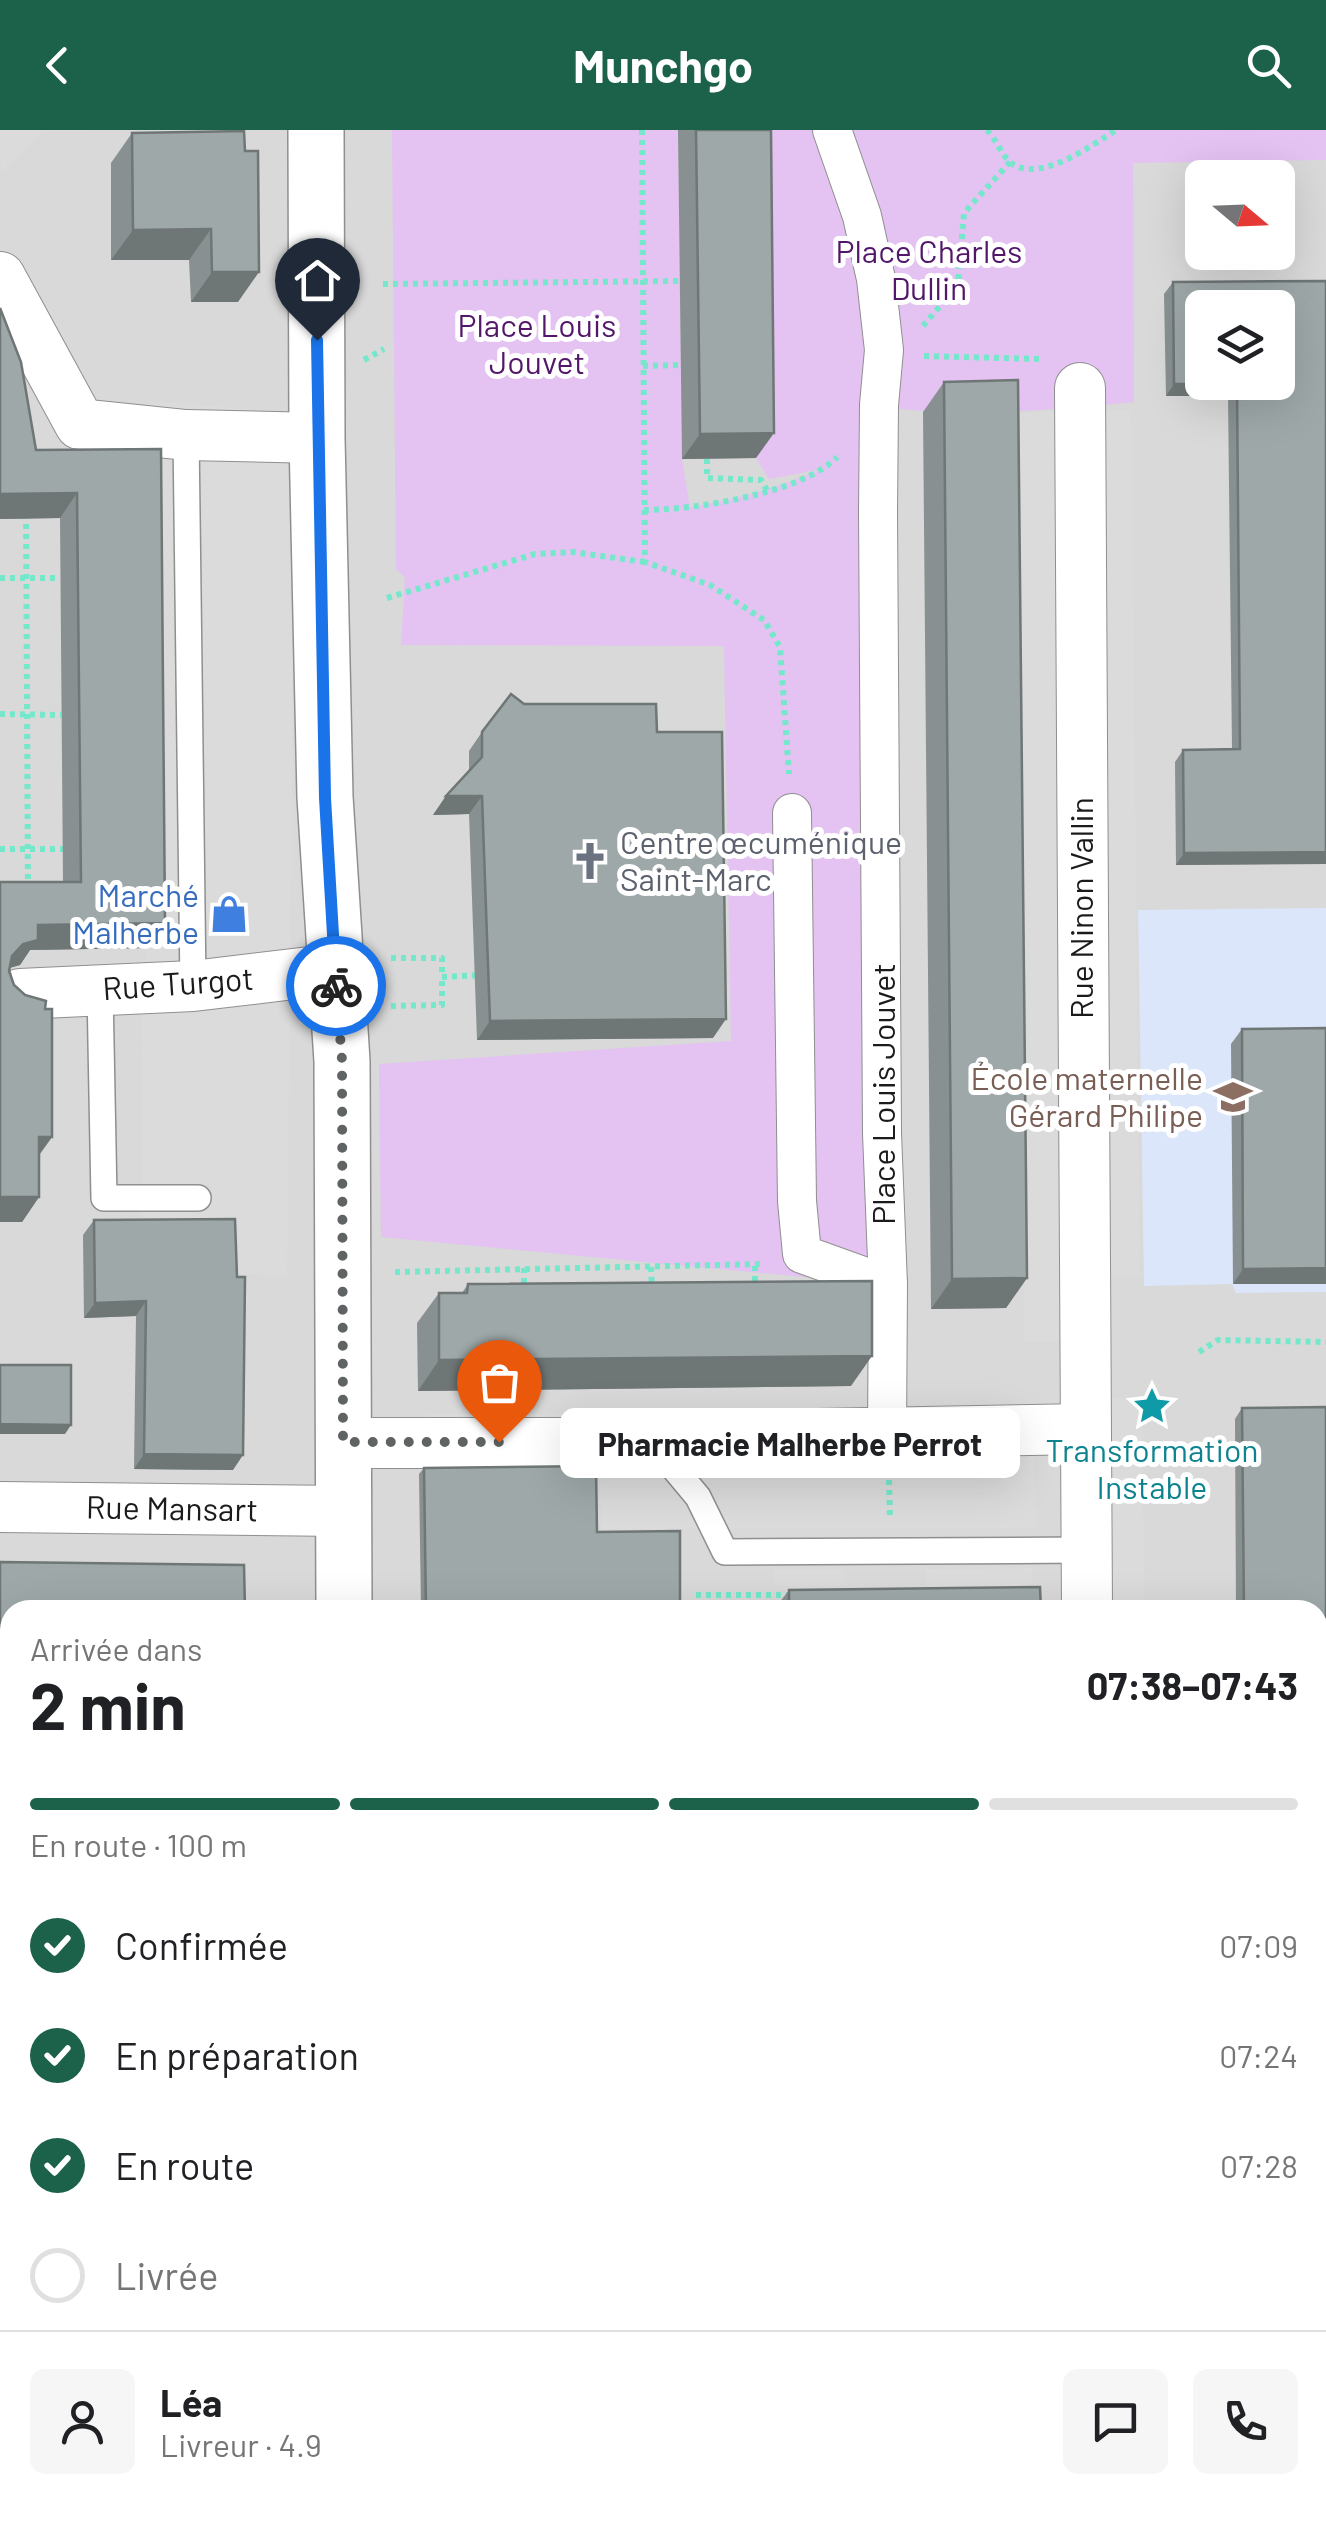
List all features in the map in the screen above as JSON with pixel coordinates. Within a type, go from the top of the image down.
[{"type":"street","points":[[316,130],[317,438],[325,798],[342,1060],[344,1600]]},
{"type":"street","name":"Place Louis Jouvet","points":[[832,130],[862,216],[876,279],[884,350],[879,399],[887,1433]]},
{"type":"street","points":[[0,277],[80,424],[186,435],[317,438]]},
{"type":"street","name":"Rue Ninon Vallin","points":[[1080,388],[1087,1600]]},
{"type":"street","points":[[792,812],[797,1200],[802,1254],[888,1285]]},
{"type":"street","name":"Rue Turgot","points":[[20,994],[194,986],[335,970]]},
{"type":"street","points":[[343,1442],[653,1443],[714,1436],[1084,1428]]},
{"type":"street","name":"Rue Mansart","points":[[0,1507],[343,1511]]},
{"type":"lane","points":[[186,435],[194,986]]},
{"type":"lane","points":[[100,991],[104,1198],[198,1198]]},
{"type":"lane","points":[[653,1443],[698,1497],[725,1552],[1086,1550]]},
{"type":"path","points":[[642,130],[645,562]]},
{"type":"path","points":[[986,130],[1010,162],[1028,169],[1066,161],[1115,131],[1125,130]]},
{"type":"path","points":[[884,350],[918,333],[958,285],[964,213],[1010,162]]},
{"type":"path","points":[[383,284],[680,280]]},
{"type":"path","points":[[884,350],[912,356],[1043,359],[1080,388]]},
{"type":"path","points":[[643,366],[681,365]]},
{"type":"path","points":[[644,510],[674,510],[767,490],[828,466],[859,433],[879,399]]},
{"type":"path","points":[[707,459],[707,478],[761,480],[767,490]]},
{"type":"path","points":[[26,508],[28,895]]},
{"type":"path","points":[[387,598],[535,554],[573,552],[645,562],[710,585],[764,620],[780,647],[792,812]]},
{"type":"path","points":[[0,578],[60,578]]},
{"type":"path","points":[[0,714],[61,715]]},
{"type":"path","points":[[0,849],[63,849]]},
{"type":"path","points":[[390,958],[442,958],[442,1005],[391,1006]]},
{"type":"path","points":[[442,977],[488,974],[488,988]]},
{"type":"path","points":[[394,1272],[755,1266],[802,1254]]},
{"type":"path","points":[[755,1266],[755,1297]]},
{"type":"path","points":[[652,1267],[652,1298]]},
{"type":"path","points":[[524,1268],[524,1299]]},
{"type":"path","points":[[1199,1352],[1218,1340],[1326,1342]]},
{"type":"shaded area","points":[[0,130],[1326,130],[1326,1600],[0,1600]]},
{"type":"shaded area","points":[[0,130],[105,130],[44,131],[1,173]]},
{"type":"shaded area","points":[[149,401],[296,413],[287,1276],[226,1273],[142,1235],[141,1010],[147,948],[143,474]]},
{"type":"shaded area","points":[[1131,410],[1140,1277],[1084,1276],[1084,1341],[1025,1342],[1013,413]]},
{"type":"shaded area","name":"École maternelle Gérard Philipe","points":[[1326,908],[1326,1292],[1236,1293],[1232,1284],[1144,1286],[1138,910]]},
{"type":"shaded area","points":[[1107,1398],[1141,1398],[1145,1600],[1110,1600]]},
{"type":"shaded area","points":[[1033,1412],[1036,1528],[602,1529],[598,1443],[433,1441],[427,1414]]},
{"type":"shaded area","points":[[1032,1568],[1033,1585],[927,1586],[926,1569]]},
{"type":"shaded area","points":[[844,1569],[844,1585],[774,1586],[774,1570]]},
{"type":"green space","name":"Place Charles Dullin","points":[[392,130],[678,130],[682,459],[690,507],[758,492],[822,469],[769,479],[756,458],[752,130],[1326,130],[1326,160],[1133,163],[1134,402],[1006,412],[878,407],[888,1285],[381,1237],[379,1064],[731,1041],[724,646],[401,645],[405,578],[396,569]]},
{"type":"building","points":[[696,130],[771,130],[774,433],[700,434]]},
{"type":"building","points":[[244,131],[245,151],[258,151],[259,272],[212,272],[211,229],[133,230],[132,133]]},
{"type":"building","points":[[1326,281],[1326,852],[1184,853],[1183,750],[1240,749],[1237,400],[1295,400],[1295,290],[1185,290],[1185,384],[1174,384],[1173,282]]},
{"type":"building","points":[[0,308],[21,362],[36,450],[161,449],[165,923],[38,925],[38,940],[23,944],[12,956],[9,971],[14,985],[25,995],[46,1001],[45,1009],[52,1009],[52,1137],[39,1137],[39,1197],[0,1197],[0,882],[81,882],[77,493],[0,494]]},
{"type":"building","points":[[1018,380],[1027,1278],[952,1279],[944,382]]},
{"type":"building","name":"Centre œcuménique Saint-Marc","points":[[511,694],[524,704],[656,704],[657,732],[722,732],[726,1019],[490,1021],[482,796],[446,796],[482,757],[482,732]]},
{"type":"building","points":[[1326,1028],[1326,1268],[1243,1269],[1242,1029]]},
{"type":"building","points":[[235,1219],[237,1277],[245,1277],[243,1455],[144,1454],[146,1301],[95,1303],[94,1220]]},
{"type":"building","points":[[872,1281],[872,1356],[439,1360],[439,1293],[467,1293],[468,1284]]},
{"type":"building","points":[[0,1365],[71,1365],[71,1425],[0,1424]]},
{"type":"building","points":[[1326,1407],[1326,1600],[1244,1600],[1242,1408]]},
{"type":"building","points":[[596,1466],[597,1532],[680,1531],[680,1600],[426,1600],[424,1468]]},
{"type":"building","points":[[0,1562],[244,1565],[245,1600],[0,1600]]},
{"type":"building","points":[[1040,1587],[1041,1600],[789,1600],[789,1590]]},
{"type":"way so far","points":[[336,986],[342,1060],[343,1442],[499,1442]]},
{"type":"place","name":"Centre œcuménique Saint-Marc","points":[[590,861]]},
{"type":"place","name":"Marché Malherbe","points":[[229,914]]},
{"type":"place","name":"École maternelle Gérard Philipe","points":[[1233,1097]]},
{"type":"place","name":"Transformation Instable","points":[[1152,1406]]},
{"type":"place","name":"Pharmacie Malherbe Perrot","points":[[499,1442]]},
{"type":"route","points":[[317,340],[325,798],[336,986]]}]
